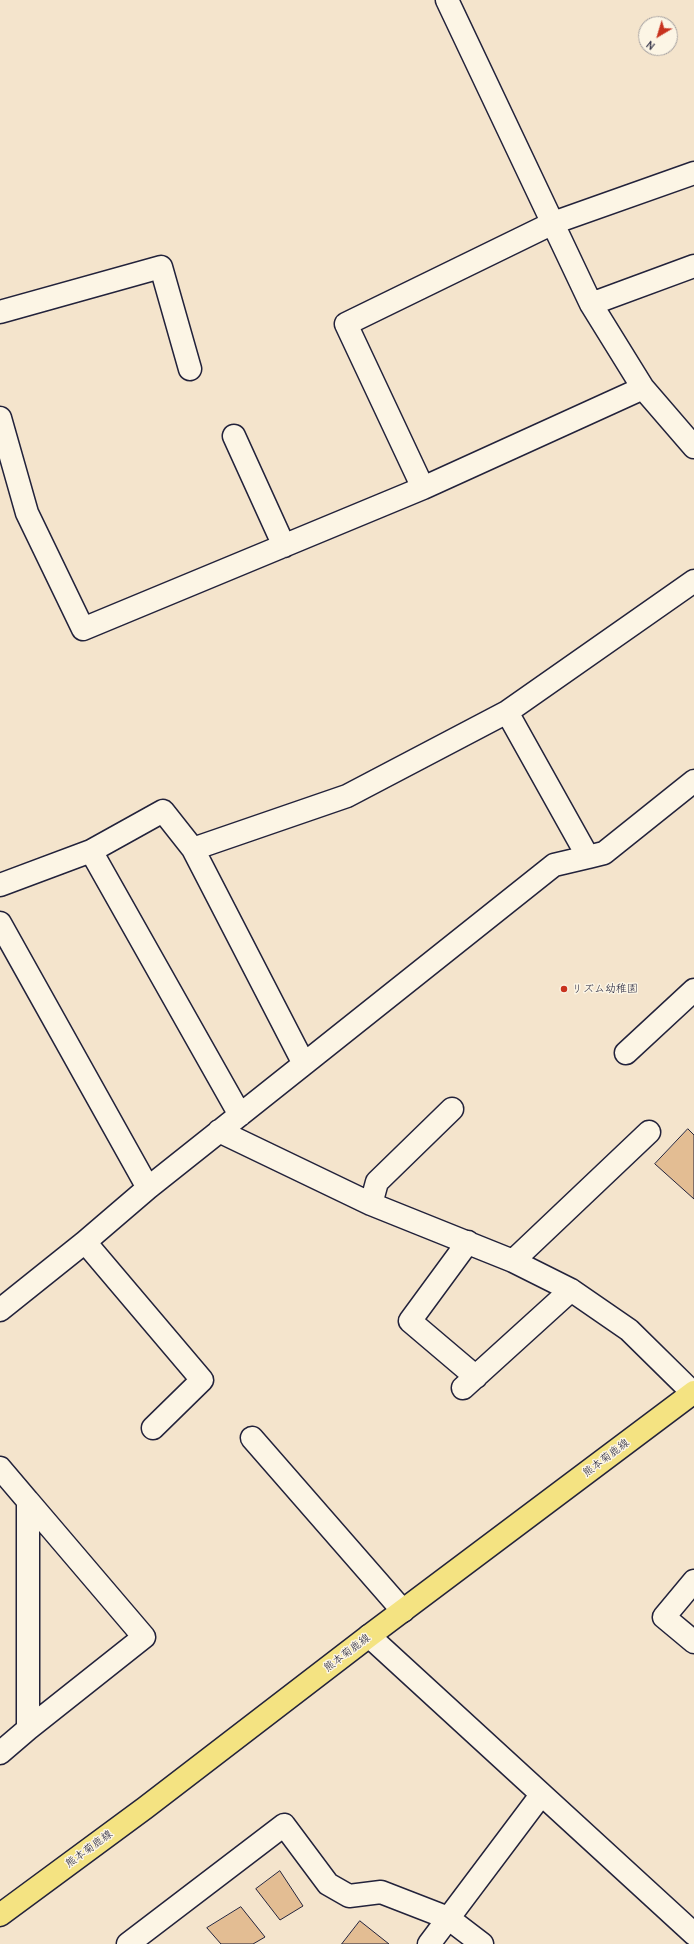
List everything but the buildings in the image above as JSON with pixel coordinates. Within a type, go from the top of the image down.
[{"type":"main road","name":"熊本菊鹿線","points":[[0,1915],[145,1808],[369,1636],[694,1393]]},
{"type":"street","points":[[447,0],[591,304],[643,388],[694,447]]},
{"type":"street","points":[[424,488],[346,324],[552,224],[694,173]]},
{"type":"street","points":[[591,304],[694,266]]},
{"type":"street","points":[[0,312],[161,267],[190,369]]},
{"type":"street","points":[[0,418],[27,513],[83,630],[424,488],[643,388]]},
{"type":"street","points":[[234,436],[284,546]]},
{"type":"street","points":[[193,849],[347,796],[507,712],[694,582]]},
{"type":"street","points":[[507,712],[588,857]]},
{"type":"street","points":[[0,1310],[240,1114],[554,865],[604,853],[694,781]]},
{"type":"street","points":[[0,885],[91,851],[163,811],[193,849],[304,1064]]},
{"type":"street","points":[[91,851],[240,1114]]},
{"type":"street","points":[[0,923],[148,1188]]},
{"type":"street","points":[[626,1053],[694,990]]},
{"type":"street","points":[[371,1204],[376,1182],[452,1109]]},
{"type":"street","points":[[219,1131],[371,1204],[513,1261],[571,1290],[629,1330],[694,1393]]},
{"type":"street","points":[[513,1261],[648,1132]]},
{"type":"street","points":[[85,1242],[202,1380],[153,1428]]},
{"type":"street","points":[[468,1242],[410,1321],[470,1383],[571,1290]]},
{"type":"street","points":[[252,1438],[403,1611]]},
{"type":"street","points":[[0,1468],[144,1637],[0,1753]]},
{"type":"street","points":[[28,1502],[28,1729]]},
{"type":"street","points":[[694,1581],[664,1617],[694,1642]]},
{"type":"street","points":[[369,1636],[694,1934]]},
{"type":"street","points":[[429,1944],[541,1795]]},
{"type":"street","points":[[128,1944],[284,1825],[328,1884],[349,1896],[381,1892],[448,1918],[482,1944]]},
{"type":"place","name":"リズム幼稚園","points":[[564,989]]}]
